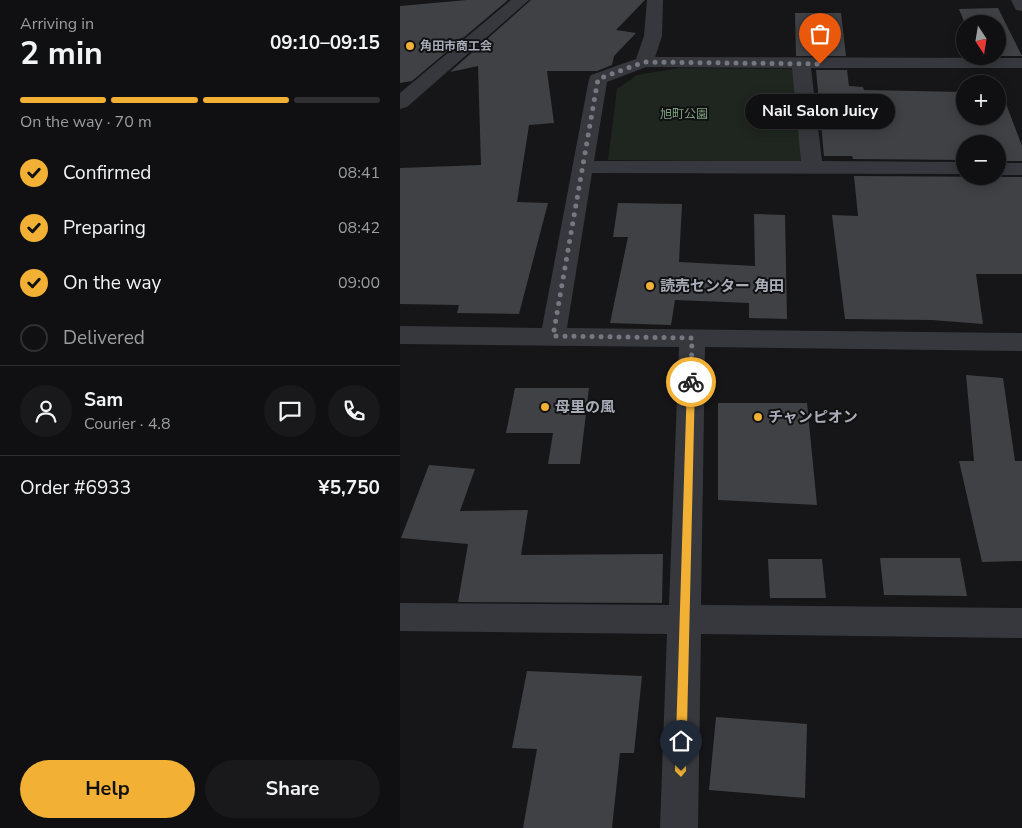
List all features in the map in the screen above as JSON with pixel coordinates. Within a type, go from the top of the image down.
[{"type":"street","points":[[400,103],[521,0]]},
{"type":"street","points":[[644,62],[653,36],[655,0]]},
{"type":"street","points":[[1019,0],[1022,6]]},
{"type":"street","points":[[553,336],[598,79],[644,62],[801,64],[1022,63]]},
{"type":"street","points":[[801,64],[812,167]]},
{"type":"street","points":[[583,167],[956,168]]},
{"type":"street","points":[[1006,169],[1022,169]]},
{"type":"street","points":[[400,335],[1022,342]]},
{"type":"street","points":[[679,828],[692,338]]},
{"type":"street","points":[[400,617],[1022,623]]},
{"type":"green space","name":"旭町公園","points":[[679,68],[795,69],[801,162],[608,160],[617,89],[637,75]]},
{"type":"building","points":[[467,0],[508,0],[412,81],[400,83],[400,6]]},
{"type":"building","points":[[531,0],[645,0],[616,30],[636,33],[614,56],[612,65],[597,71],[547,71],[554,123],[529,125],[517,202],[548,203],[519,314],[457,313],[459,305],[400,304],[400,168],[481,165],[478,66],[450,72]]},
{"type":"building","points":[[998,8],[1002,15],[961,15],[959,9]]},
{"type":"building","points":[[795,13],[841,13],[846,56],[796,56]]},
{"type":"building","points":[[1006,24],[1022,56],[1006,56]]},
{"type":"building","points":[[816,70],[847,70],[849,86],[863,87],[864,90],[956,92],[956,125],[1006,125],[1006,104],[1022,146],[1022,161],[1006,161],[1006,135],[956,135],[956,160],[853,159],[852,156],[824,156]]},
{"type":"building","points":[[854,176],[956,177],[956,185],[1006,185],[1006,177],[1022,177],[1022,274],[976,274],[983,324],[932,320],[845,319],[832,215],[858,216]]},
{"type":"building","points":[[618,203],[682,204],[679,262],[755,266],[754,214],[785,215],[787,319],[749,318],[749,303],[675,300],[671,325],[610,323],[628,237],[613,237]]},
{"type":"building","points":[[966,375],[1003,378],[1015,461],[1022,461],[1022,561],[982,562],[959,461],[974,461]]},
{"type":"building","points":[[515,388],[589,388],[580,464],[548,464],[553,433],[506,433]]},
{"type":"building","points":[[718,403],[807,403],[817,505],[718,500]]},
{"type":"building","points":[[429,465],[475,469],[460,511],[528,510],[521,555],[663,554],[662,603],[458,602],[468,544],[401,538]]},
{"type":"building","points":[[880,558],[960,558],[967,596],[884,595]]},
{"type":"building","points":[[768,559],[822,559],[826,598],[770,598]]},
{"type":"building","points":[[527,671],[642,676],[634,753],[620,753],[612,828],[523,828],[537,749],[512,748]]},
{"type":"building","points":[[716,717],[807,724],[805,798],[709,790]]},
{"type":"way so far","points":[[691,382],[692,338],[553,336],[598,79],[644,62],[820,64]]},
{"type":"place","name":"角田市商工会","points":[[410,46]]},
{"type":"place","name":"Nail Salon Juicy","points":[[820,64]]},
{"type":"place","name":"読売センター 角田","points":[[650,286]]},
{"type":"place","name":"母里の風","points":[[545,407]]},
{"type":"place","name":"チャンピオン","points":[[758,417]]},
{"type":"route","points":[[681,771],[691,382]]}]
